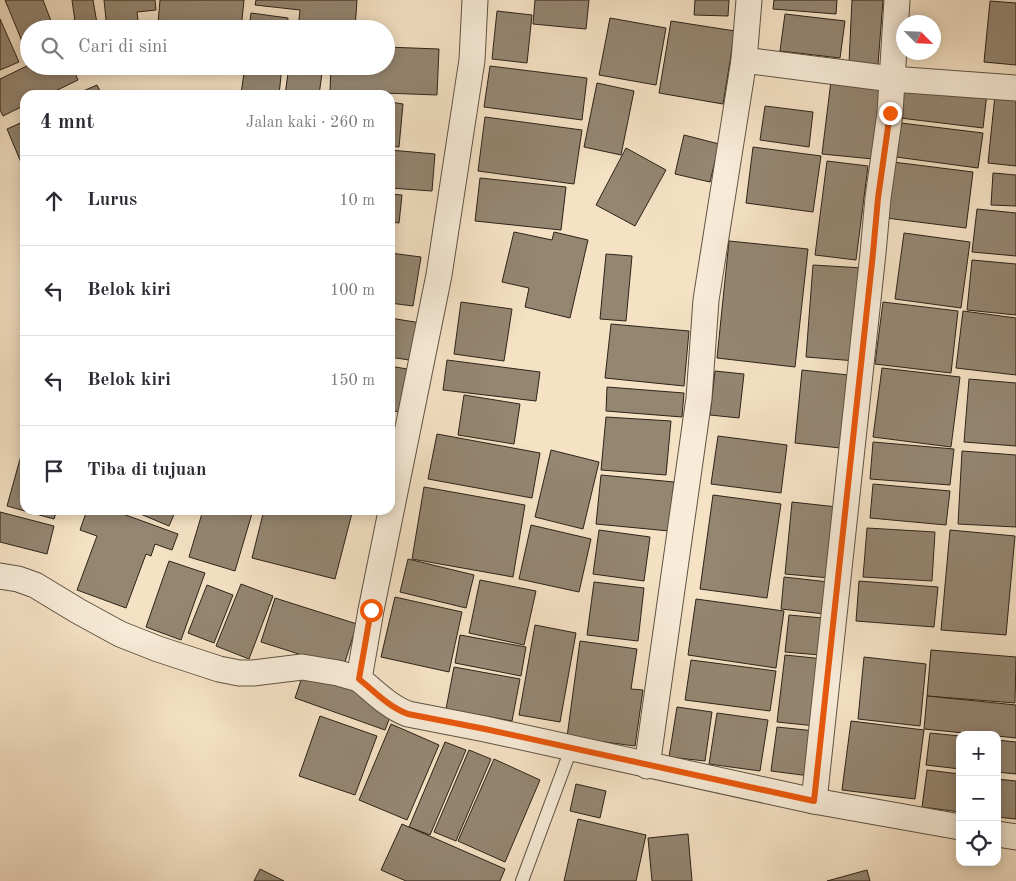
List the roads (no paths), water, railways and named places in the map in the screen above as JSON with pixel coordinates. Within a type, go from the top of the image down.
[{"type":"street","points":[[395,492],[439,275],[472,60],[475,0]]},
{"type":"street","points":[[647,766],[699,398],[706,300],[744,60],[749,0]]},
{"type":"street","points":[[814,801],[878,198],[890,113],[897,0]]},
{"type":"street","points":[[744,60],[892,80],[1016,88]]},
{"type":"street","points":[[359,679],[390,515]]},
{"type":"street","points":[[0,576],[35,585],[120,634],[219,670],[253,673],[302,667],[338,673],[359,679],[389,704],[408,714],[814,801],[956,826]]},
{"type":"street","points":[[1001,835],[1016,837]]},
{"type":"lane","points":[[522,881],[571,749]]}]
